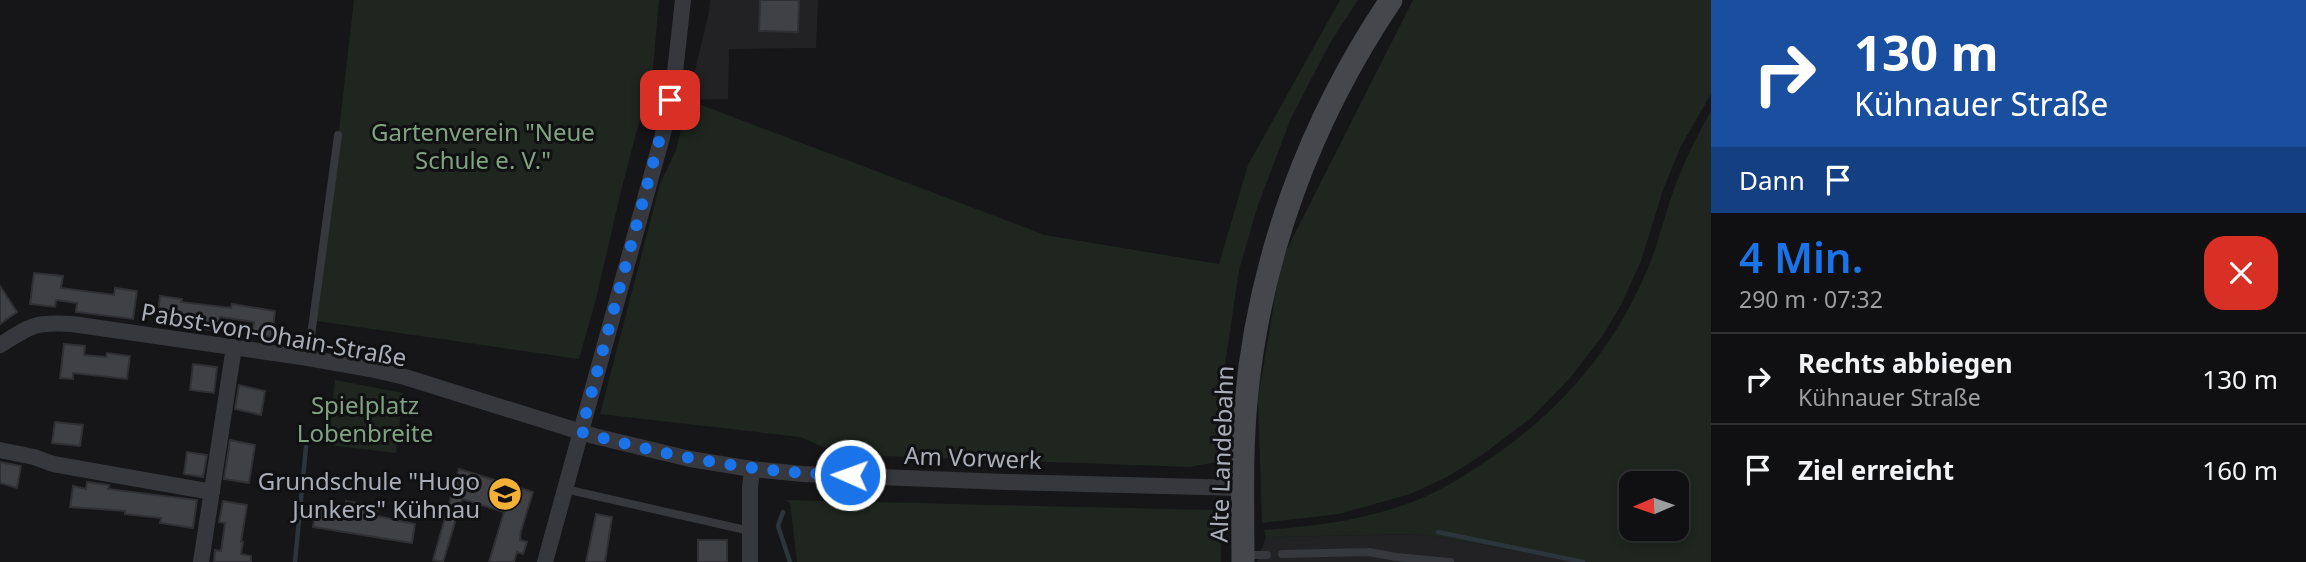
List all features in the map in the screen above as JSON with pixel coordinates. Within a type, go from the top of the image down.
[{"type":"main road","name":"Alte Landebahn","points":[[1243,558],[1242,488],[1248,376],[1264,288],[1301,168],[1329,105],[1391,0]]},
{"type":"street","points":[[545,562],[664,130],[675,72],[682,0]]},
{"type":"street","name":"Pabst-von-Ohain-Straße","points":[[0,345],[32,325],[72,324],[308,358],[405,377],[581,432]]},
{"type":"street","points":[[201,562],[234,347]]},
{"type":"street","name":"Am Vorwerk","points":[[581,432],[690,459],[803,474],[1242,488]]},
{"type":"street","points":[[0,450],[53,464],[212,492]]},
{"type":"street","points":[[750,562],[752,469]]},
{"type":"lane","points":[[308,358],[338,135]]},
{"type":"lane","points":[[565,489],[750,531]]},
{"type":"lane","points":[[1282,554],[1369,552],[1396,560],[1450,562]]},
{"type":"lane","points":[[1243,558],[1267,555]]},
{"type":"shaded area","points":[[710,0],[818,0],[816,48],[729,49],[728,99],[688,100]]},
{"type":"shaded area","points":[[1420,534],[1582,562],[1257,562],[1266,537]]},
{"type":"green space","name":"Gartenverein \"Neue Schule e. V.\"","points":[[354,0],[659,0],[653,69],[579,359],[317,321]]},
{"type":"green space","points":[[1340,0],[1358,0],[1330,43],[1291,118],[1257,208],[1239,270],[1220,399],[1218,462],[1189,467],[859,455],[858,462],[800,437],[600,414],[660,184],[676,150],[688,100],[1045,235],[1219,264],[1248,165]]},
{"type":"green space","points":[[1413,0],[1711,0],[1711,94],[1681,146],[1663,190],[1641,261],[1621,305],[1603,335],[1570,378],[1531,418],[1482,455],[1447,477],[1410,494],[1339,514],[1262,523],[1258,399],[1281,261]]},
{"type":"green space","points":[[1711,111],[1711,562],[1582,562],[1420,534],[1266,537],[1264,530],[1325,524],[1405,505],[1459,479],[1531,428],[1576,384],[1614,334],[1653,256],[1669,203],[1690,151]]},
{"type":"green space","name":"Spielplatz Lobenbreite","points":[[335,380],[403,393],[396,453],[328,445]]},
{"type":"green space","points":[[785,500],[1213,510],[1220,515],[1221,562],[797,562],[790,503]]},
{"type":"building","points":[[760,0],[799,0],[798,32],[759,31]]},
{"type":"building","points":[[34,273],[63,276],[61,288],[114,295],[115,288],[137,291],[133,319],[76,312],[77,303],[56,300],[55,307],[30,304]]},
{"type":"building","points":[[0,286],[17,312],[0,324]]},
{"type":"building","points":[[160,296],[182,299],[181,302],[231,308],[232,304],[275,311],[272,337],[252,334],[254,322],[220,317],[219,331],[157,322]]},
{"type":"building","points":[[64,344],[85,346],[84,355],[106,357],[107,353],[130,356],[127,379],[73,373],[73,379],[60,378]]},
{"type":"building","points":[[193,364],[217,367],[214,393],[190,390]]},
{"type":"building","points":[[239,385],[265,391],[261,415],[235,409]]},
{"type":"building","points":[[55,422],[83,425],[80,446],[52,443]]},
{"type":"building","points":[[230,440],[255,445],[249,483],[224,479]]},
{"type":"building","points":[[187,452],[207,455],[203,477],[184,474]]},
{"type":"building","points":[[0,462],[21,466],[17,488],[0,483]]},
{"type":"building","points":[[459,469],[533,492],[521,531],[520,540],[527,542],[523,554],[517,552],[514,562],[489,562],[504,512],[462,499],[443,562],[433,560]]},
{"type":"building","points":[[87,482],[109,485],[108,489],[197,500],[193,528],[160,523],[161,518],[125,514],[125,511],[70,507],[73,486],[86,489]]},
{"type":"building","points":[[223,501],[247,505],[241,554],[251,556],[251,562],[214,562],[215,550],[221,551],[225,523],[219,522]]},
{"type":"building","points":[[346,501],[378,506],[377,516],[415,524],[412,543],[313,527],[316,508],[345,512]]},
{"type":"building","points":[[596,514],[612,517],[605,562],[586,562]]},
{"type":"building","points":[[698,540],[727,540],[727,562],[698,562]]},
{"type":"waterway","points":[[295,562],[306,447]]},
{"type":"waterway","points":[[783,512],[778,526],[790,562]]},
{"type":"waterway","points":[[1438,532],[1583,562]]},
{"type":"place","name":"Grundschule \"Hugo Junkers\" Kühnau","points":[[505,494]]},
{"type":"route","points":[[670,100],[581,432],[720,465],[778,472],[850,475]]}]
